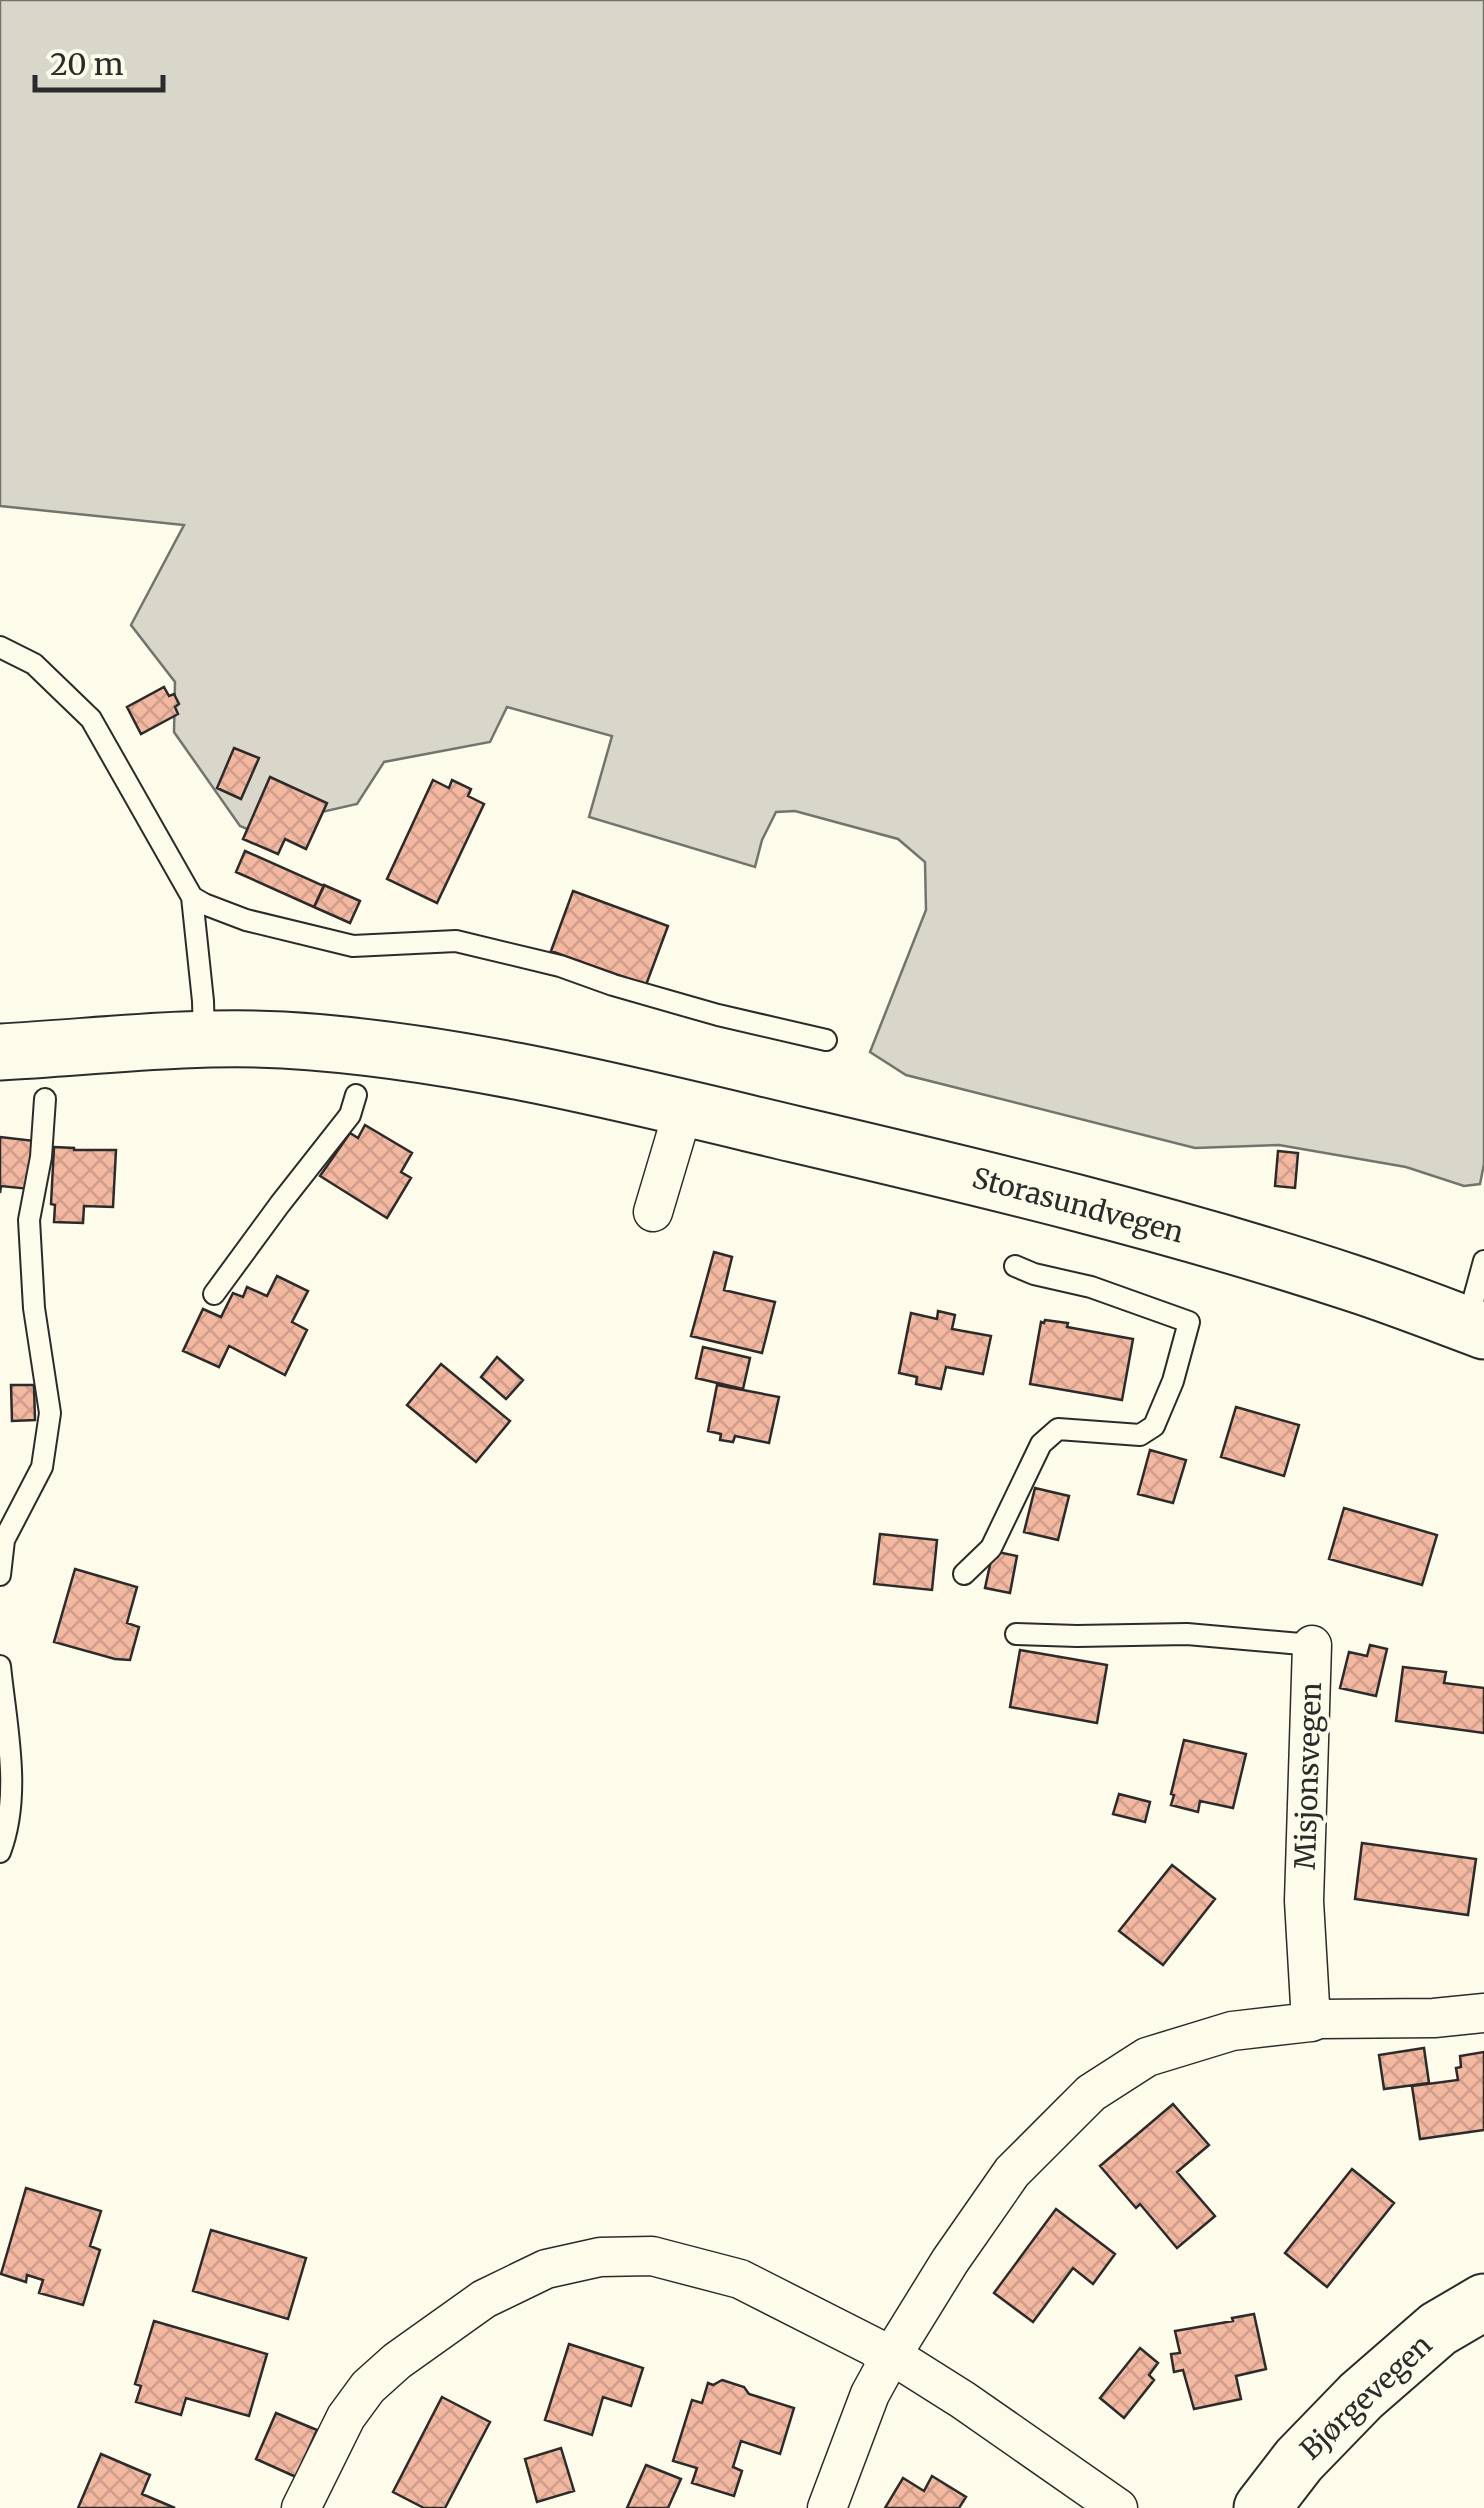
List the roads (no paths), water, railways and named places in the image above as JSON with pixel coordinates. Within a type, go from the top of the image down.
[{"type":"main road","name":"Storasundvegen","points":[[0,1052],[204,1040],[282,1040],[410,1054],[518,1072],[1042,1195],[1357,1284],[1475,1328]]},
{"type":"main road","name":"Bjørgevegen","points":[[1262,2508],[1298,2460],[1361,2396],[1438,2329],[1484,2302]]},
{"type":"street","points":[[653,1212],[684,1108]]},
{"type":"street","name":"Misjonsvegen","points":[[1311,2022],[1304,1901],[1312,1644]]},
{"type":"street","points":[[827,2508],[870,2394],[950,2260],[1012,2172],[1091,2094],[1147,2057],[1232,2031],[1319,2019],[1434,2018],[1484,2013]]},
{"type":"street","points":[[301,2508],[346,2416],[368,2387],[397,2361],[484,2299],[546,2269],[600,2257],[652,2256],[740,2279],[876,2348],[887,2363]]},
{"type":"street","points":[[887,2363],[898,2359],[964,2400],[1118,2508]]},
{"type":"lane","points":[[0,646],[34,664],[91,719],[192,897],[204,1040]]},
{"type":"lane","points":[[192,897],[246,920],[353,946],[456,941],[560,966],[718,1015],[826,1040]]},
{"type":"lane","points":[[214,1294],[350,1115],[356,1094]]},
{"type":"lane","points":[[0,1574],[4,1540],[42,1467],[50,1413],[34,1308],[29,1220],[40,1156],[44,1099]]},
{"type":"lane","name":"Storasundvegen","points":[[1475,1328],[1484,1260]]},
{"type":"lane","points":[[964,1574],[991,1548],[1041,1444],[1058,1429],[1140,1434],[1154,1426],[1173,1380],[1188,1322],[1091,1286],[1015,1266]]},
{"type":"lane","name":"Misjonsvegen","points":[[1016,1634],[1187,1634],[1312,1644]]},
{"type":"lane","points":[[0,1666],[11,1771],[9,1828],[0,1852]]}]
